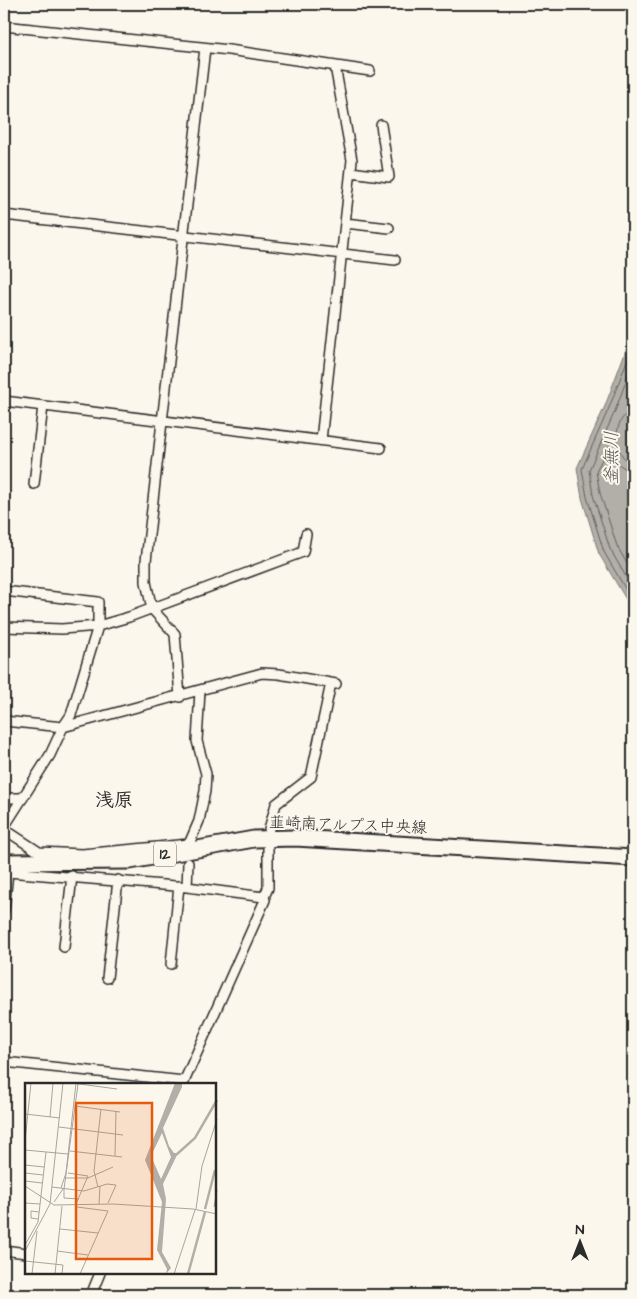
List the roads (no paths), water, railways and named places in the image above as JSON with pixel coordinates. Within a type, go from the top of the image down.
[{"type":"main road","name":"韮崎南アルプス中央線","points":[[7,866],[130,861],[254,839],[321,839],[633,858]]},
{"type":"street","points":[[4,26],[204,48],[370,71]]},
{"type":"street","points":[[180,697],[175,634],[152,609],[146,582],[146,561],[204,48]]},
{"type":"street","points":[[321,440],[352,160],[335,66]]},
{"type":"street","points":[[350,172],[389,177],[381,125]]},
{"type":"street","points":[[4,215],[183,234],[395,260]]},
{"type":"street","points":[[345,223],[389,228]]},
{"type":"street","points":[[4,401],[381,448]]},
{"type":"street","points":[[34,484],[43,406]]},
{"type":"street","points":[[4,627],[62,629],[98,626],[128,618],[303,552],[306,534]]},
{"type":"street","points":[[4,591],[98,602],[98,626],[71,715],[63,727],[50,755],[4,828],[39,852],[82,854],[189,844],[199,821],[206,774],[197,741],[200,691]]},
{"type":"street","points":[[4,721],[63,727],[180,697],[262,673],[279,674],[334,684],[311,777],[276,804],[269,829]]},
{"type":"street","points":[[4,798],[22,798]]},
{"type":"street","points":[[4,1062],[132,1080],[183,1083],[265,900],[264,897],[268,888],[268,848]]},
{"type":"street","points":[[171,964],[188,863]]},
{"type":"street","points":[[4,910],[7,866],[72,876],[264,897]]},
{"type":"street","points":[[64,947],[72,876]]},
{"type":"street","points":[[107,978],[118,880]]},
{"type":"street","points":[[4,1250],[25,1253]]},
{"type":"street","points":[[90,1295],[100,1274]]},
{"type":"water","name":"釜無川","points":[[633,331],[633,412],[629,437],[633,465],[633,611],[599,554],[582,498],[577,468],[605,406]]},
{"type":"district","name":"浅原","points":[[114,800]]}]
